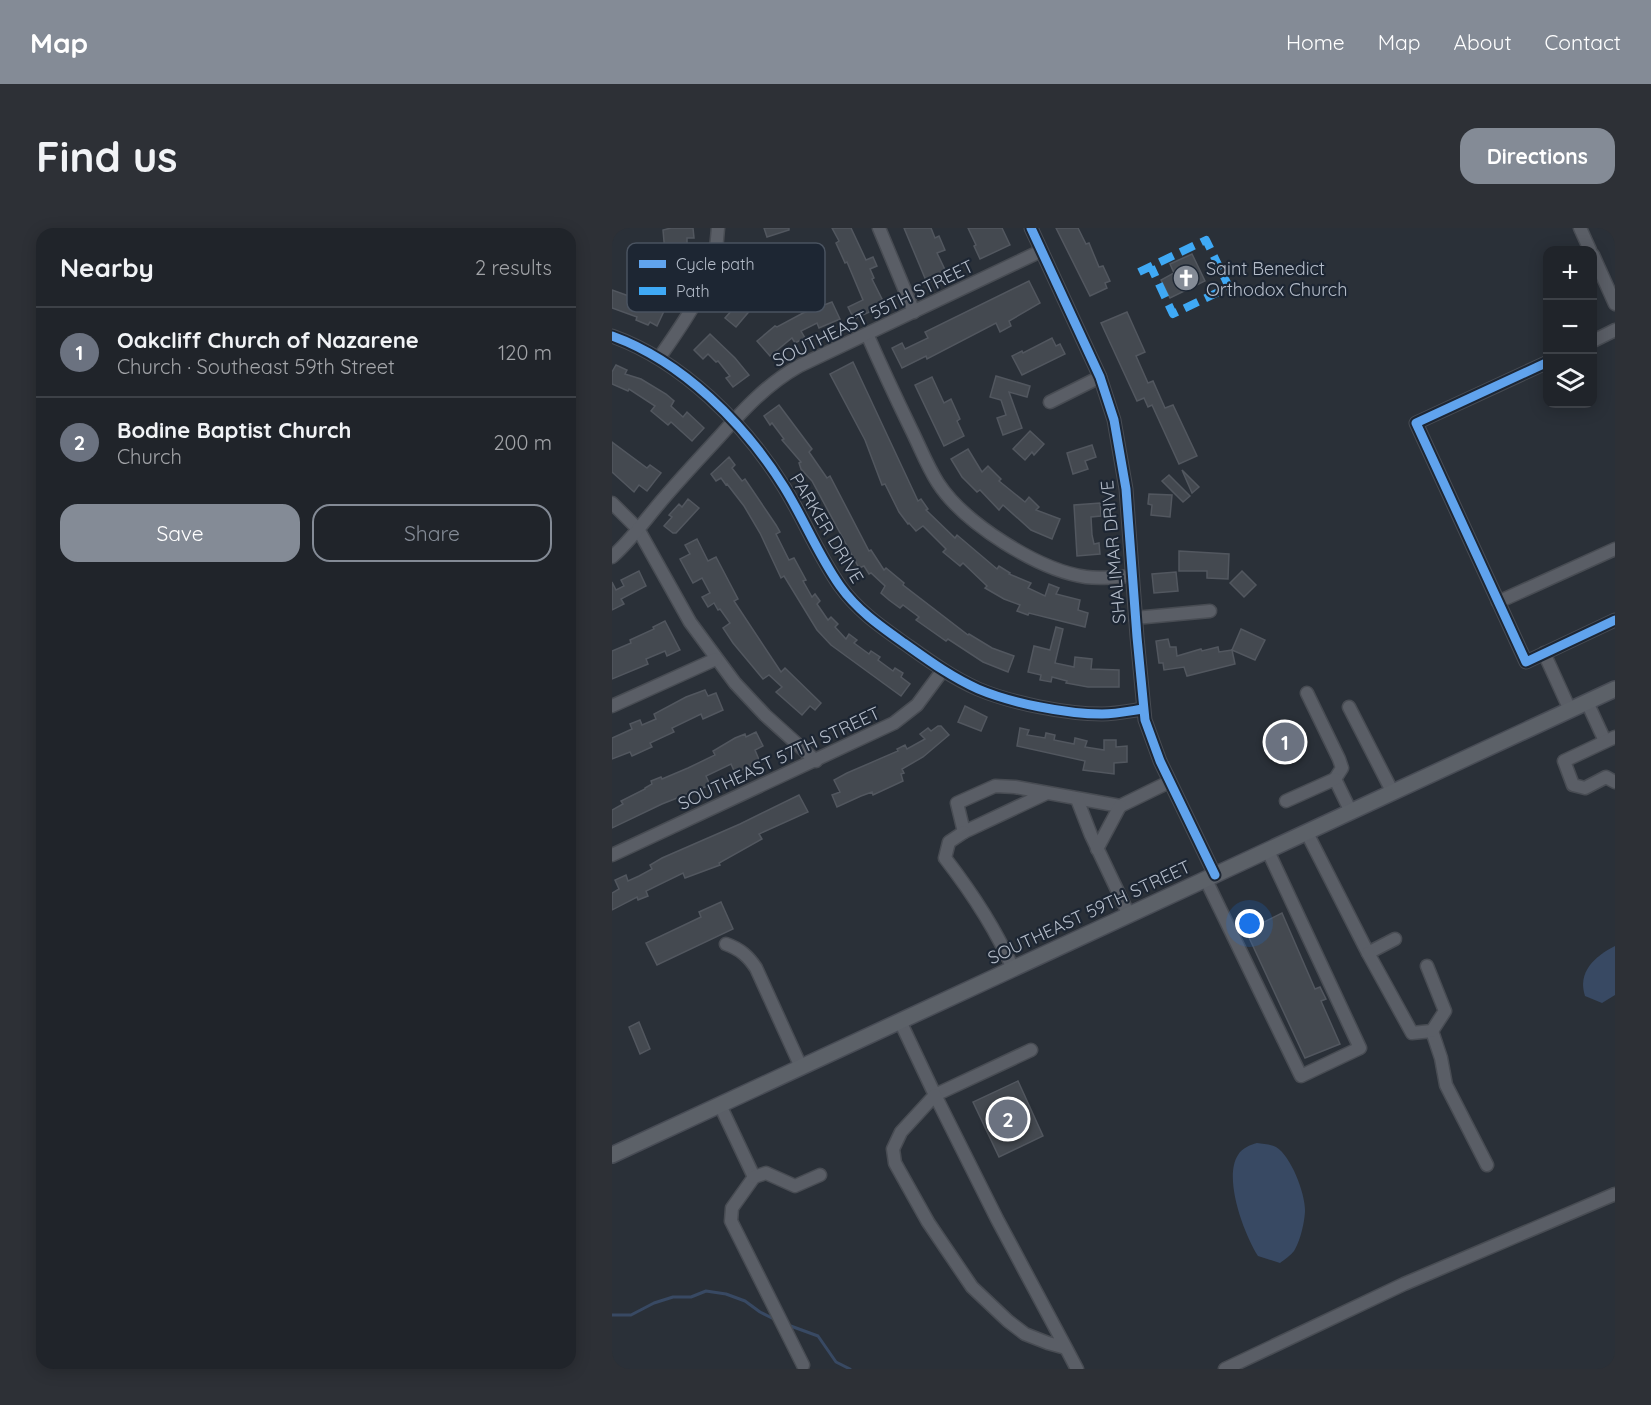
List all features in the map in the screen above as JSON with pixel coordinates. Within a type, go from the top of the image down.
[{"type":"main road","name":"SOUTHEAST 59TH STREET","points":[[612,1155],[1615,689]]},
{"type":"street","points":[[717,243],[718,228]]},
{"type":"street","points":[[879,228],[914,312]]},
{"type":"street","name":"SHALIMAR DRIVE","points":[[1031,228],[1100,377],[1114,420],[1126,489],[1143,709],[1153,746],[1300,1076],[1360,1048],[1268,851]]},
{"type":"street","points":[[1580,228],[1588,246]]},
{"type":"street","name":"SOUTHEAST 55TH STREET","points":[[612,557],[626,545],[683,475],[732,422],[777,379],[799,366],[1041,251]]},
{"type":"street","points":[[1597,264],[1615,304]]},
{"type":"street","points":[[659,358],[690,312]]},
{"type":"street","points":[[1597,339],[1615,330]]},
{"type":"street","points":[[867,334],[929,466],[938,483],[954,502],[988,531],[1012,547],[1052,567],[1085,576],[1108,578],[1132,576]]},
{"type":"street","name":"PARKER DRIVE","points":[[612,336],[659,358],[690,380],[732,422],[784,486],[832,575],[849,598],[874,621],[943,670],[976,688],[1030,704],[1089,714],[1143,709]]},
{"type":"street","points":[[1543,364],[1416,423],[1526,662],[1615,620]]},
{"type":"street","points":[[1050,402],[1100,377]]},
{"type":"street","points":[[612,503],[638,529],[675,598],[716,659],[749,700],[816,761]]},
{"type":"street","points":[[1498,602],[1615,549]]},
{"type":"street","points":[[1135,618],[1210,611]]},
{"type":"street","points":[[1544,653],[1570,710]]},
{"type":"street","points":[[612,706],[716,659]]},
{"type":"street","name":"SOUTHEAST 57TH STREET","points":[[612,855],[885,728],[906,715],[927,694],[943,670]]},
{"type":"street","points":[[1286,801],[1335,779],[1342,768],[1307,693]]},
{"type":"street","points":[[1587,702],[1610,739],[1564,761],[1573,785],[1585,788],[1606,777],[1615,782]]},
{"type":"street","points":[[1349,706],[1393,792]]},
{"type":"street","points":[[1335,779],[1351,812]]},
{"type":"street","points":[[964,832],[957,803],[995,786],[1120,806],[1169,782]]},
{"type":"street","points":[[1014,969],[973,893],[945,858],[949,842],[964,832],[1047,793]]},
{"type":"street","points":[[1077,799],[1097,849],[1129,915]]},
{"type":"street","points":[[1097,849],[1120,806]]},
{"type":"street","points":[[1307,833],[1412,1033],[1432,1031]]},
{"type":"street","points":[[1368,953],[1395,939]]},
{"type":"street","points":[[726,944],[746,955],[756,968],[801,1067]]},
{"type":"street","points":[[1427,966],[1445,1011],[1432,1031]]},
{"type":"street","points":[[900,1021],[997,1219],[1077,1369]]},
{"type":"street","points":[[1432,1031],[1441,1058],[1446,1085],[1487,1165]]},
{"type":"street","points":[[1030,1050],[935,1095],[901,1132],[893,1149],[896,1163],[928,1222],[972,1287],[1025,1334],[1066,1348]]},
{"type":"street","points":[[720,1105],[753,1177]]},
{"type":"street","points":[[803,1365],[731,1221],[732,1208],[753,1177],[766,1173],[795,1186],[820,1175]]},
{"type":"street","points":[[1225,1369],[1404,1284],[1615,1194]]},
{"type":"water","points":[[1615,946],[1615,995],[1602,1003],[1585,996],[1584,979],[1595,960]]},
{"type":"water","points":[[1257,1143],[1276,1147],[1287,1158],[1300,1185],[1304,1203],[1302,1231],[1296,1247],[1293,1253],[1280,1263],[1258,1256],[1247,1234],[1234,1191],[1234,1165],[1238,1155],[1244,1149]]},
{"type":"building","points":[[693,228],[694,238],[687,238],[687,243],[664,243],[663,230]]},
{"type":"building","points":[[764,228],[789,228],[789,230],[767,237]]},
{"type":"building","points":[[832,228],[851,228],[866,260],[873,257],[877,266],[870,269],[874,278],[872,279],[885,305],[854,319],[848,307],[863,300],[847,262],[845,263],[836,243],[839,241]]},
{"type":"building","points":[[904,228],[931,228],[935,238],[939,236],[945,250],[937,253],[947,274],[927,283]]},
{"type":"building","points":[[968,228],[1002,228],[1010,245],[980,259]]},
{"type":"building","points":[[1056,228],[1078,228],[1086,244],[1089,243],[1099,267],[1103,266],[1110,281],[1105,283],[1107,288],[1090,296]]},
{"type":"building","name":"Saint Benedict Orthodox Church","points":[[1192,254],[1205,281],[1170,298],[1161,280],[1174,273],[1170,264]]},
{"type":"building","points":[[1029,281],[1040,303],[1009,321],[1011,326],[1000,332],[996,323],[927,359],[926,356],[902,368],[892,348],[902,343],[905,349],[928,338],[925,332]]},
{"type":"building","points":[[612,290],[627,295],[627,312],[664,312],[657,326],[650,322],[648,325],[636,320],[637,317],[612,308]]},
{"type":"building","points":[[832,302],[840,319],[819,328],[817,323],[801,331],[805,338],[795,343],[792,338],[770,356],[757,341],[775,326],[803,313],[825,312],[825,305]]},
{"type":"building","points":[[730,312],[749,312],[736,327],[725,318]]},
{"type":"building","points":[[1127,312],[1145,352],[1136,356],[1148,383],[1153,381],[1165,408],[1173,405],[1197,456],[1179,464],[1152,405],[1148,407],[1144,398],[1137,401],[1101,323]]},
{"type":"building","points":[[710,334],[749,375],[733,387],[726,378],[730,376],[718,361],[716,362],[708,354],[703,359],[694,350]]},
{"type":"building","points":[[1052,338],[1056,346],[1060,344],[1065,354],[1022,375],[1012,356]]},
{"type":"building","points":[[853,362],[918,501],[921,499],[928,509],[926,510],[955,538],[957,535],[997,569],[999,566],[1009,574],[1031,583],[1028,588],[1045,596],[1049,584],[1059,588],[1056,594],[1080,600],[1078,610],[1088,613],[1085,627],[1017,611],[1020,605],[985,588],[987,586],[963,563],[960,566],[943,552],[946,549],[923,526],[916,531],[908,524],[899,512],[885,484],[882,485],[865,440],[830,374]]},
{"type":"building","points":[[616,365],[627,370],[625,374],[641,379],[666,394],[674,401],[671,406],[683,417],[687,412],[704,428],[692,441],[671,422],[668,425],[651,411],[655,406],[629,389],[628,391],[612,384],[612,372]]},
{"type":"building","points":[[996,376],[1030,386],[1027,397],[1009,392],[1022,428],[1003,435],[997,418],[1006,415],[1001,400],[990,397]]},
{"type":"building","points":[[932,377],[944,403],[951,399],[960,419],[957,421],[964,436],[944,446],[915,385]]},
{"type":"building","points":[[779,405],[812,449],[809,452],[827,478],[830,476],[869,551],[871,550],[884,570],[886,568],[904,583],[903,585],[968,635],[992,648],[1014,656],[1008,672],[983,662],[948,639],[946,641],[916,620],[919,617],[903,605],[900,608],[889,600],[881,593],[885,586],[871,573],[869,574],[864,566],[859,568],[812,481],[801,469],[799,463],[801,462],[782,440],[784,439],[772,423],[770,425],[764,416]]},
{"type":"building","points":[[1030,431],[1044,444],[1034,455],[1032,452],[1025,460],[1013,449]]},
{"type":"building","points":[[612,442],[647,468],[650,465],[661,473],[647,491],[639,485],[634,492],[612,472]]},
{"type":"building","points":[[1092,445],[1096,457],[1085,461],[1088,469],[1073,474],[1067,453]]},
{"type":"building","points":[[968,449],[982,472],[988,466],[1001,479],[999,481],[1025,502],[1029,497],[1039,507],[1036,510],[1060,519],[1052,539],[1031,530],[1003,505],[999,510],[980,490],[977,492],[962,477],[951,459]]},
{"type":"building","points":[[729,457],[735,465],[732,468],[742,481],[745,479],[776,525],[780,532],[776,534],[789,560],[794,558],[806,580],[803,581],[812,597],[815,594],[820,601],[817,604],[828,620],[831,617],[838,624],[835,627],[846,639],[849,634],[857,640],[854,643],[869,654],[871,651],[880,657],[878,660],[893,671],[895,668],[903,673],[901,677],[910,684],[901,696],[831,645],[817,630],[784,576],[781,578],[760,533],[744,506],[721,478],[716,481],[711,474]]},
{"type":"building","points":[[1182,470],[1199,487],[1192,493]]},
{"type":"building","points":[[1169,475],[1190,496],[1183,502],[1162,481]]},
{"type":"building","points":[[1149,494],[1172,495],[1170,517],[1151,515],[1152,505],[1148,504]]},
{"type":"building","points":[[688,499],[699,508],[676,533],[673,533],[664,526],[672,517],[669,515],[679,504],[682,507]]},
{"type":"building","points":[[1100,503],[1101,516],[1091,517],[1094,544],[1099,543],[1100,554],[1077,556],[1074,505]]},
{"type":"building","points":[[697,539],[708,561],[716,557],[738,599],[734,601],[781,672],[785,668],[821,703],[815,710],[810,706],[802,715],[776,692],[782,687],[769,675],[763,679],[733,643],[723,628],[730,623],[720,609],[718,610],[714,603],[708,607],[702,597],[710,593],[702,578],[693,583],[680,559],[690,554],[685,545]]},
{"type":"building","points":[[1179,551],[1229,554],[1228,579],[1207,578],[1207,571],[1179,571]]},
{"type":"building","points":[[639,571],[646,586],[621,599],[624,604],[612,610],[612,582],[616,590],[624,586],[621,580]]},
{"type":"building","points":[[1242,571],[1256,585],[1244,597],[1230,583]]},
{"type":"building","points":[[1176,572],[1178,591],[1154,593],[1152,574]]},
{"type":"building","points":[[665,621],[680,650],[667,656],[665,651],[646,659],[648,664],[612,679],[612,651],[631,643],[630,640]]},
{"type":"building","points":[[1056,627],[1063,629],[1055,663],[1074,667],[1075,657],[1092,659],[1091,669],[1119,670],[1119,687],[1088,687],[1066,683],[1067,681],[1052,677],[1051,682],[1040,680],[1041,675],[1028,672],[1034,646],[1050,650]]},
{"type":"building","points":[[1241,629],[1265,640],[1255,660],[1232,650]]},
{"type":"building","points":[[1168,639],[1170,647],[1176,647],[1177,656],[1218,647],[1219,652],[1232,650],[1235,664],[1187,676],[1184,667],[1164,670],[1163,663],[1159,663],[1156,641]]},
{"type":"building","points":[[705,690],[708,696],[716,693],[723,710],[703,719],[701,714],[672,728],[674,732],[650,743],[652,747],[632,756],[630,752],[612,759],[612,738],[632,729],[630,724],[640,720],[642,725],[656,719],[654,714]]},
{"type":"building","points":[[965,706],[987,717],[981,731],[958,722]]},
{"type":"building","points":[[941,726],[949,735],[923,757],[902,769],[903,781],[873,795],[872,792],[837,807],[832,795],[840,792],[834,780],[898,751],[897,749],[905,745],[907,749],[925,739],[920,734],[928,728],[931,731]]},
{"type":"building","points":[[1020,728],[1029,730],[1027,735],[1045,738],[1046,733],[1055,735],[1054,740],[1074,744],[1075,738],[1087,741],[1085,747],[1104,750],[1104,740],[1116,740],[1116,747],[1127,746],[1127,762],[1114,763],[1114,774],[1083,770],[1085,761],[1017,746]]},
{"type":"building","points":[[756,732],[763,746],[755,750],[760,762],[735,773],[731,764],[706,776],[710,785],[662,804],[612,828],[612,810],[623,804],[621,801],[652,784],[651,781],[688,768],[715,755],[713,751],[735,738],[745,734],[746,737]]},
{"type":"building","points":[[799,795],[808,812],[759,834],[762,839],[719,863],[720,865],[685,878],[683,873],[646,891],[648,896],[638,900],[637,897],[612,910],[612,893],[619,889],[615,880],[626,875],[628,881],[639,876],[652,869],[650,865],[662,858]]},
{"type":"building","points":[[721,902],[733,929],[657,965],[646,943],[701,917],[699,912]]},
{"type":"building","points":[[1282,913],[1315,989],[1320,987],[1326,999],[1321,1001],[1340,1044],[1305,1058],[1246,931]]},
{"type":"building","points":[[639,1022],[650,1049],[640,1054],[629,1027]]},
{"type":"building","points":[[1018,1081],[1043,1136],[999,1157],[973,1102]]},
{"type":"waterway","points":[[612,1315],[631,1315],[654,1303],[673,1297],[691,1297],[706,1291],[726,1294],[745,1301],[776,1320]]},
{"type":"waterway","points":[[788,1325],[818,1336],[836,1362],[850,1369]]},
{"type":"marked path","points":[[1139,272],[1206,240],[1229,287],[1173,314],[1151,267]]},
{"type":"cycle path","points":[[1031,228],[1100,377],[1114,420],[1126,489],[1145,720],[1160,761],[1215,875]]},
{"type":"cycle path","points":[[612,336],[663,361],[710,397],[731,418],[751,440],[784,487],[825,562],[847,595],[869,617],[922,656],[949,674],[978,689],[1022,703],[1088,714],[1112,714],[1143,709]]},
{"type":"cycle path","points":[[1543,364],[1416,423],[1526,662],[1615,620]]},
{"type":"place","name":"Saint Benedict Orthodox Church","points":[[1186,278]]},
{"type":"place","name":"Oakcliff Church of Nazarene","points":[[1285,742]]},
{"type":"place","name":"Bodine Baptist Church","points":[[1008,1119]]}]
